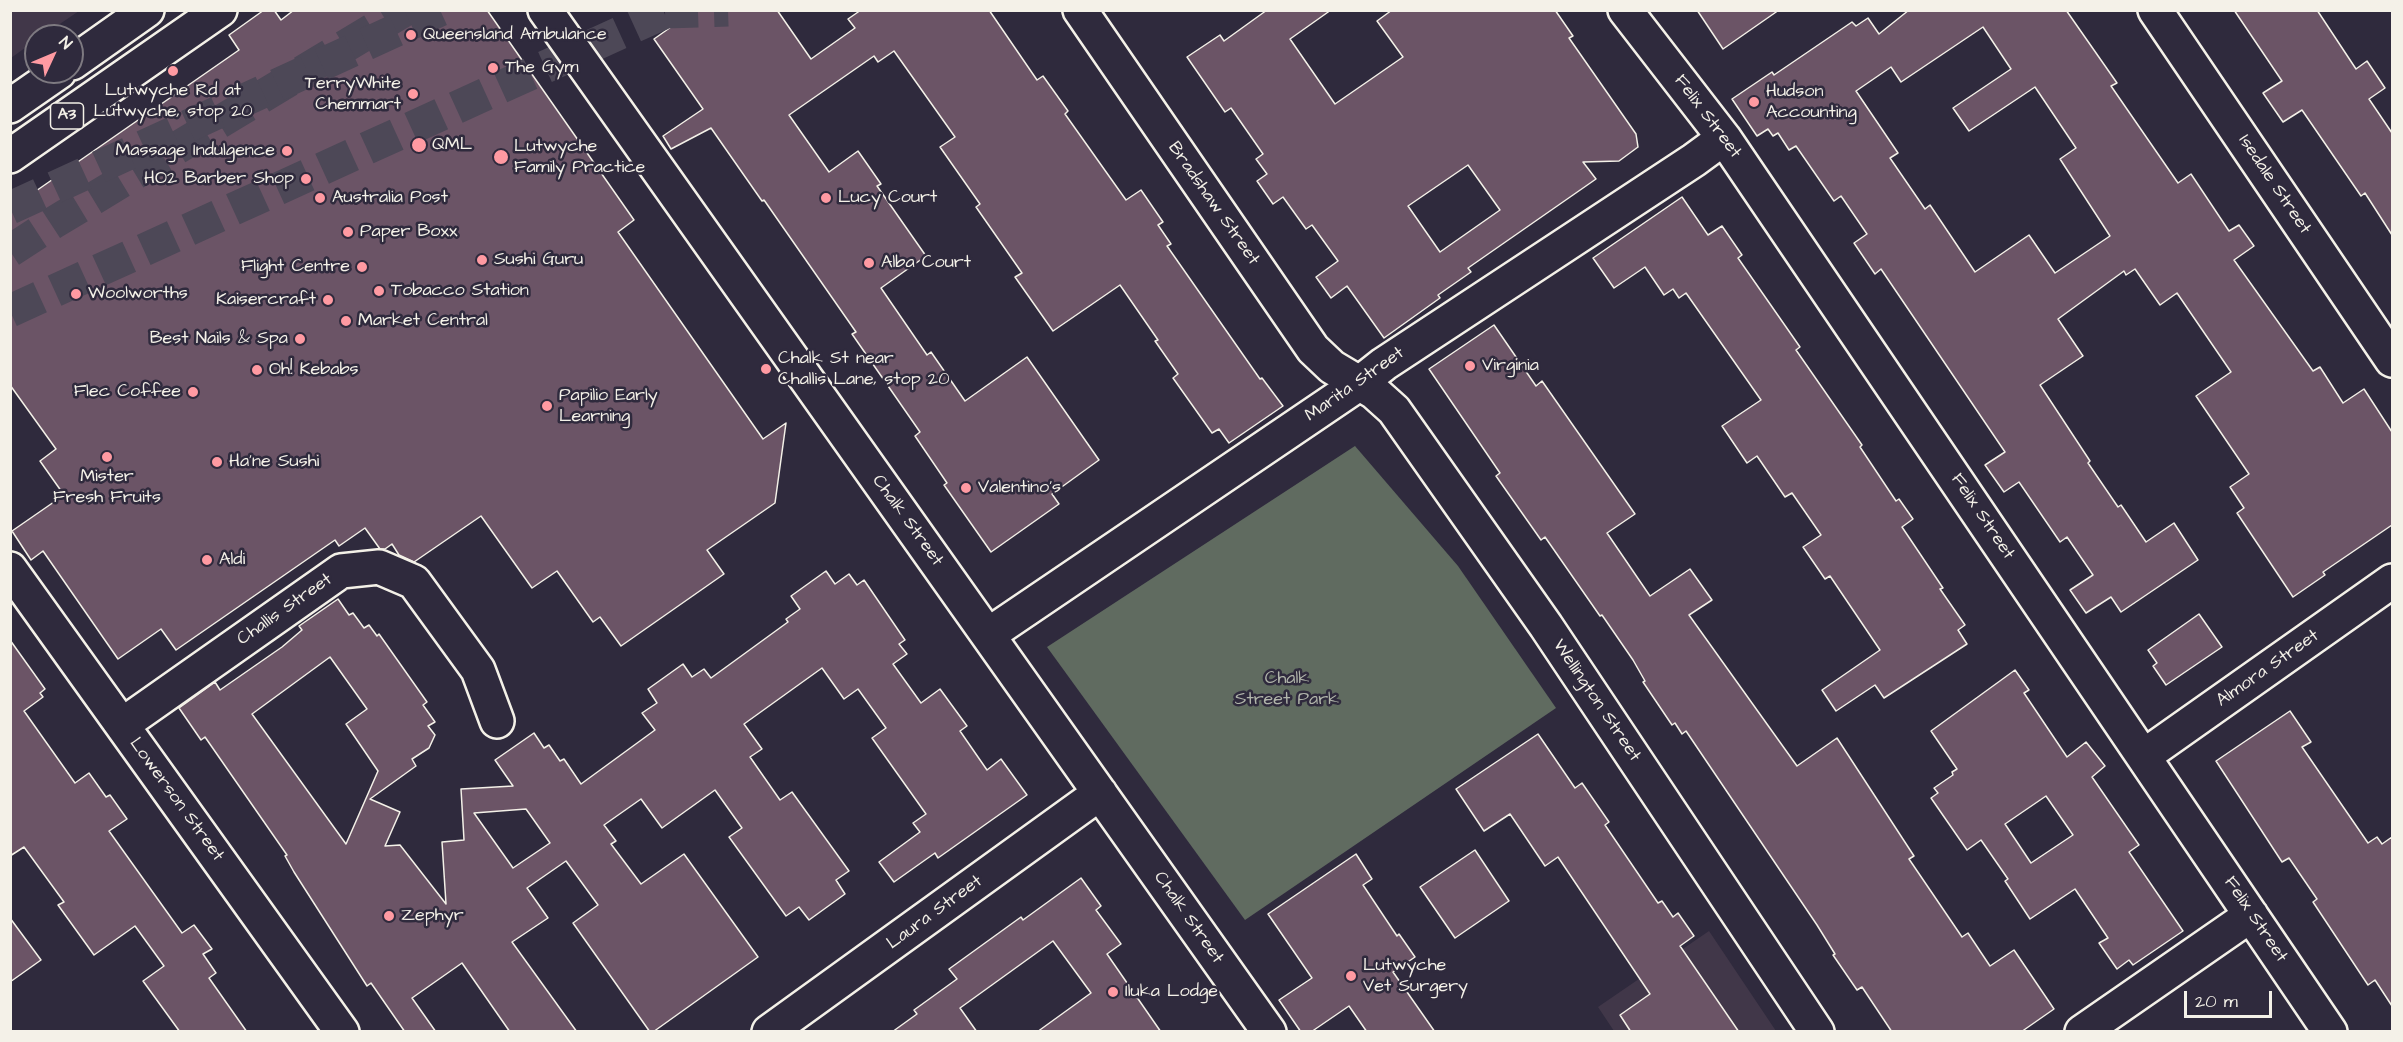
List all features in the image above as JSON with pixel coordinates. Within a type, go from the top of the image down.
[{"type":"main road","points":[[84,55],[147,10]]},
{"type":"main road","name":"A3","points":[[10,156],[220,10]]},
{"type":"main road","name":"Chalk Street","points":[[545,10],[1269,1032]]},
{"type":"main road","name":"Bradshaw Street","points":[[1080,10],[1313,349],[1332,367],[1360,383]]},
{"type":"main road","name":"Felix Street","points":[[1625,10],[1724,138],[2330,1032]]},
{"type":"main road","name":"Isedale Street","points":[[2155,10],[2392,360]]},
{"type":"main road","name":"A3","points":[[10,106],[42,84]]},
{"type":"main road","name":"Marita Street","points":[[988,635],[1360,383],[1384,364],[1724,138]]},
{"type":"main road","name":"Wellington Street","points":[[1360,383],[1374,392],[1394,411],[1415,440],[1552,636],[1817,1032]]},
{"type":"main road","name":"Challis Street","points":[[122,725],[340,571],[380,567],[414,582],[478,670],[497,721]]},
{"type":"main road","name":"Lowerson Street","points":[[10,569],[342,1032]]},
{"type":"main road","name":"Almora Street","points":[[2144,756],[2392,581]]},
{"type":"main road","name":"Laura Street","points":[[769,1032],[1100,794]]},
{"type":"main road","points":[[2082,1032],[2252,915]]},
{"type":"shaded area","points":[[11,10],[79,10],[60,24],[24,24],[24,49],[11,58]]},
{"type":"shaded area","points":[[1709,931],[1776,1031],[1614,1031],[1598,1007]]},
{"type":"green space","name":"Chalk Street Park","points":[[1355,446],[1458,566],[1556,708],[1245,920],[1047,647]]},
{"type":"building","name":"Market Central","points":[[264,10],[274,10],[281,20],[294,10],[487,10],[634,220],[618,232],[763,439],[786,423],[775,503],[707,550],[724,574],[621,646],[600,617],[593,622],[557,571],[532,588],[481,516],[414,562],[399,555],[392,544],[385,549],[380,549],[365,528],[339,546],[335,540],[176,650],[161,629],[118,659],[43,551],[31,560],[12,531],[64,495],[40,461],[56,449],[10,385],[10,209],[239,50],[229,35]]},
{"type":"building","points":[[695,10],[777,10],[811,59],[855,28],[848,19],[861,10],[989,10],[1037,80],[1043,76],[1068,111],[1065,114],[1126,200],[1141,190],[1163,222],[1158,225],[1171,244],[1167,246],[1260,379],[1262,378],[1283,406],[1229,443],[1219,429],[1212,433],[1173,378],[1178,374],[1155,341],[1158,340],[1120,285],[1053,331],[1015,277],[1022,273],[976,207],[980,204],[940,147],[955,137],[894,51],[878,62],[874,56],[789,115],[829,172],[858,151],[881,184],[877,186],[926,256],[881,288],[927,355],[931,352],[965,401],[1027,357],[1099,460],[1052,494],[1059,504],[991,552],[944,485],[947,483],[915,436],[920,432],[852,334],[856,332],[711,128],[671,149],[663,136],[703,109],[654,39]]},
{"type":"building","points":[[1267,10],[1331,10],[1290,39],[1335,104],[1403,57],[1377,21],[1392,10],[1555,10],[1573,36],[1569,38],[1636,134],[1638,147],[1619,161],[1583,162],[1596,179],[1468,268],[1471,272],[1438,295],[1440,298],[1384,338],[1347,286],[1331,298],[1316,277],[1338,261],[1312,225],[1306,229],[1283,197],[1273,204],[1257,181],[1267,174],[1256,159],[1263,154],[1231,108],[1225,112],[1187,57],[1220,35],[1224,41]],"holes":[[[1468,165],[1500,210],[1440,252],[1408,206]]]},
{"type":"building","points":[[1697,10],[1779,10],[1723,49]]},
{"type":"building","points":[[1909,10],[2066,10],[2117,83],[2111,86],[2178,183],[2191,174],[2229,231],[2239,225],[2254,246],[2234,260],[2313,371],[2320,367],[2343,403],[2364,389],[2392,432],[2392,525],[2323,572],[2325,575],[2293,597],[2237,513],[2244,508],[2230,487],[2249,474],[2196,396],[2231,372],[2177,293],[2160,305],[2135,269],[2126,275],[2124,271],[2058,319],[2083,356],[2040,385],[2090,461],[2088,463],[2118,507],[2121,505],[2146,542],[2174,523],[2198,560],[2121,612],[2111,597],[2086,613],[2070,590],[2093,575],[2067,537],[2060,542],[2019,482],[2004,492],[1985,465],[2005,452],[1881,269],[1875,274],[1854,243],[1867,234],[1841,196],[1834,201],[1796,146],[1789,150],[1778,133],[1773,136],[1768,129],[1757,136],[1732,99],[1772,72],[1774,75],[1852,22],[1856,26],[1868,18],[1879,34]],"holes":[[[1983,27],[2011,69],[1953,108],[1969,131],[2035,87],[2076,148],[2060,159],[2110,236],[2055,273],[2029,235],[1975,272],[1930,205],[1925,209],[1890,158],[1898,153],[1856,91],[1891,67],[1901,82]]]},
{"type":"building","points":[[2234,10],[2317,10],[2356,69],[2367,61],[2385,88],[2369,99],[2392,133],[2392,235],[2365,193],[2361,196],[2302,110],[2283,122],[2263,93],[2282,81]]},
{"type":"building","points":[[1682,197],[1708,235],[1722,226],[1742,255],[1738,258],[1800,347],[1796,350],[1862,445],[1860,447],[1896,501],[1899,499],[1913,519],[1902,527],[1965,625],[1958,630],[1967,644],[1884,698],[1875,685],[1836,711],[1822,690],[1880,650],[1830,576],[1825,579],[1803,547],[1821,535],[1792,493],[1785,497],[1757,456],[1747,463],[1722,426],[1761,400],[1686,293],[1679,298],[1673,289],[1664,295],[1645,267],[1614,288],[1593,258]]},
{"type":"building","points":[[1494,325],[1536,386],[1542,381],[1635,514],[1607,533],[1650,596],[1690,569],[1712,600],[1689,615],[1797,766],[1837,738],[1914,856],[1909,859],[1962,937],[1968,933],[1990,966],[2014,950],[2054,1009],[2021,1032],[1892,1032],[1862,987],[1857,990],[1833,955],[1835,954],[1817,925],[1686,731],[1682,734],[1675,723],[1672,725],[1643,682],[1645,681],[1633,660],[1602,615],[1600,616],[1545,537],[1541,540],[1496,476],[1500,473],[1429,369]]},
{"type":"building","points":[[826,571],[835,584],[849,574],[857,585],[864,580],[905,640],[899,644],[907,654],[893,664],[921,703],[940,689],[967,726],[960,731],[987,770],[1001,759],[1027,795],[938,858],[935,853],[894,882],[879,862],[920,832],[913,823],[926,814],[872,738],[886,728],[858,689],[844,699],[822,668],[744,724],[762,749],[750,757],[780,800],[792,792],[849,871],[836,880],[845,894],[809,920],[799,907],[786,916],[729,837],[742,828],[715,790],[662,828],[641,799],[604,825],[616,841],[611,844],[641,884],[684,854],[758,957],[653,1032],[650,1032],[573,923],[598,905],[566,861],[527,888],[548,918],[512,942],[577,1032],[510,1032],[462,963],[412,998],[436,1032],[405,1032],[371,983],[367,986],[294,872],[285,856],[287,855],[205,737],[201,740],[179,708],[215,682],[220,690],[282,647],[302,630],[299,626],[338,599],[349,615],[353,613],[364,628],[369,625],[377,636],[379,634],[427,702],[423,705],[435,722],[428,726],[435,735],[429,748],[412,759],[416,766],[370,799],[400,812],[385,846],[400,845],[446,904],[442,842],[464,840],[461,789],[513,786],[495,760],[534,733],[544,748],[549,745],[560,761],[564,759],[581,784],[655,730],[642,713],[657,703],[648,689],[683,664],[692,677],[704,669],[711,678],[788,622],[786,619],[800,609],[791,596]],"holes":[[[330,657],[367,709],[346,724],[378,771],[346,844],[252,714]],[[526,809],[550,843],[513,868],[474,813]]]},
{"type":"building","points":[[2199,614],[2222,647],[2166,685],[2153,666],[2157,663],[2148,650]]},
{"type":"building","points":[[10,640],[45,689],[40,693],[43,697],[24,711],[75,783],[89,773],[106,797],[110,795],[127,819],[109,831],[182,933],[194,925],[212,949],[203,954],[216,973],[209,978],[247,1032],[180,1032],[143,981],[164,966],[135,926],[94,955],[58,905],[64,902],[24,847],[10,856]]},
{"type":"building","points":[[2015,670],[2029,690],[2024,693],[2067,757],[2086,742],[2105,766],[2092,777],[2139,845],[2129,852],[2183,931],[2133,965],[2129,960],[2117,969],[2099,943],[2108,938],[2075,889],[2030,919],[2005,881],[2008,879],[1981,840],[1967,850],[1931,798],[1938,793],[1934,788],[1953,775],[1952,772],[1957,769],[1931,731]],"holes":[[[2046,796],[2073,835],[2031,863],[2005,824]]]},
{"type":"building","points":[[2290,711],[2311,742],[2302,747],[2368,843],[2377,837],[2382,844],[2392,837],[2392,1006],[2375,980],[2368,985],[2313,902],[2317,899],[2289,858],[2282,862],[2216,761]]},
{"type":"building","points":[[1538,734],[1575,788],[1582,783],[1609,822],[1605,825],[1658,903],[1662,901],[1673,917],[1678,913],[1694,936],[1680,946],[1739,1032],[1631,1032],[1620,1015],[1650,994],[1558,857],[1545,866],[1510,814],[1484,831],[1456,789]]},
{"type":"building","points":[[1475,850],[1509,901],[1455,938],[1420,887]]},
{"type":"building","points":[[1356,854],[1372,879],[1363,885],[1397,936],[1399,934],[1415,957],[1393,972],[1435,1032],[1367,1032],[1349,1006],[1311,1032],[1301,1032],[1279,1000],[1312,978],[1268,914]]},
{"type":"building","points":[[1081,878],[1101,906],[1096,910],[1121,944],[1107,954],[1161,1032],[1037,1032],[1091,993],[1053,941],[960,1008],[977,1032],[892,1032],[917,1014],[914,1010],[957,979],[949,969],[1021,917],[1023,920]]},
{"type":"building","points":[[10,918],[41,960],[10,982]]},
{"type":"tunnel","points":[[10,251],[405,10]]},
{"type":"tunnel","points":[[10,208],[440,10]]},
{"type":"tunnel","points":[[10,311],[670,10]]},
{"type":"tunnel","points":[[665,12],[728,10]]},
{"type":"place","name":"Queensland Ambulance","points":[[411,35]]},
{"type":"place","name":"The Gym","points":[[493,68]]},
{"type":"place","name":"Lutwyche Rd at Lutwyche, stop 20","points":[[173,71]]},
{"type":"place","name":"TerryWhite Chemmart","points":[[413,94]]},
{"type":"place","name":"Hudson Accounting","points":[[1754,102]]},
{"type":"place","name":"QML","points":[[419,145]]},
{"type":"place","name":"Massage Indulgence","points":[[287,151]]},
{"type":"place","name":"Lutwyche Family Practice","points":[[501,157]]},
{"type":"place","name":"HO2 Barber Shop","points":[[306,179]]},
{"type":"place","name":"Australia Post","points":[[320,198]]},
{"type":"place","name":"Lucy Court","points":[[826,198]]},
{"type":"place","name":"Paper Boxx","points":[[348,232]]},
{"type":"place","name":"Sushi Guru","points":[[482,260]]},
{"type":"place","name":"Alba Court","points":[[869,263]]},
{"type":"place","name":"Flight Centre","points":[[362,267]]},
{"type":"place","name":"Tobacco Station","points":[[379,291]]},
{"type":"place","name":"Woolworths","points":[[76,294]]},
{"type":"place","name":"Kaisercraft","points":[[328,300]]},
{"type":"place","name":"Market Central","points":[[346,321]]},
{"type":"place","name":"Best Nails & Spa","points":[[300,339]]},
{"type":"place","name":"Virginia","points":[[1470,366]]},
{"type":"place","name":"Chalk St near Challis Lane, stop 20","points":[[766,369]]},
{"type":"place","name":"Oh! Kebabs","points":[[257,370]]},
{"type":"place","name":"Flec Coffee","points":[[193,392]]},
{"type":"place","name":"Papilio Early Learning","points":[[547,406]]},
{"type":"place","name":"Mister Fresh Fruits","points":[[107,457]]},
{"type":"place","name":"Ha'ne Sushi","points":[[217,462]]},
{"type":"place","name":"Valentino's","points":[[966,488]]},
{"type":"place","name":"Aldi","points":[[207,560]]},
{"type":"place","name":"Zephyr","points":[[389,916]]},
{"type":"place","name":"Lutwyche Vet Surgery","points":[[1351,976]]},
{"type":"place","name":"Iluka Lodge","points":[[1113,992]]}]
